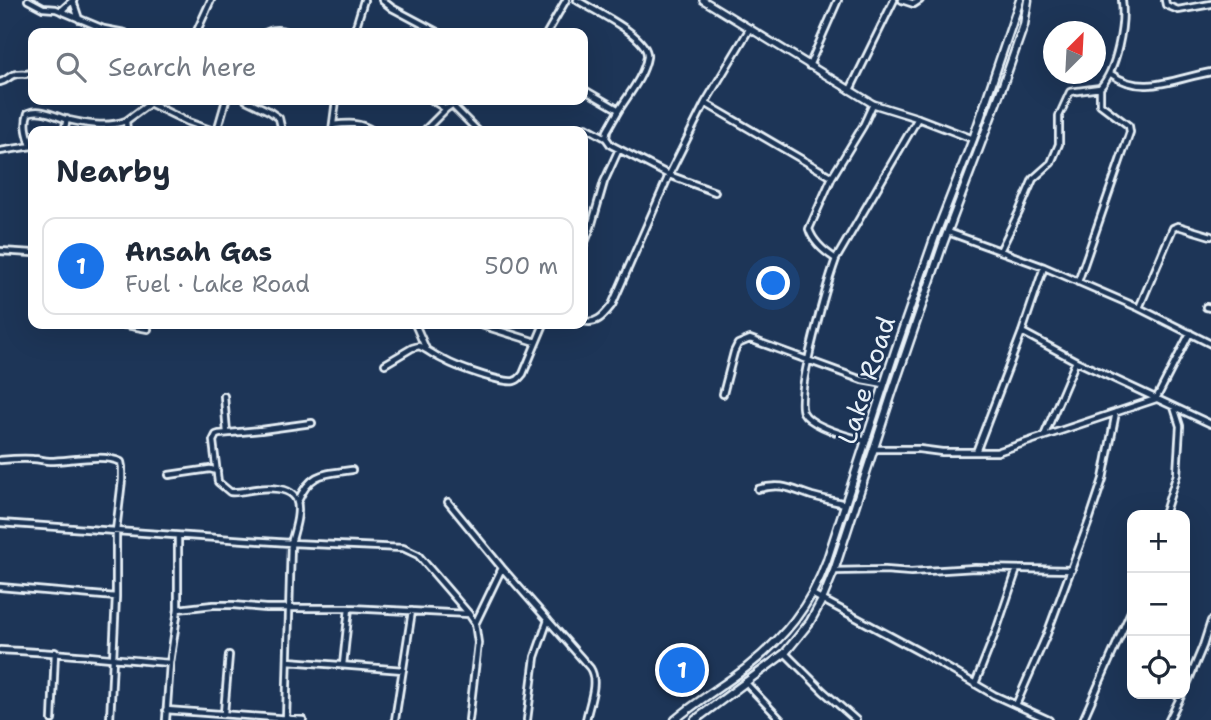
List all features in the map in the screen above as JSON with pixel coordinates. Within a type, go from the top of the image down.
[{"type":"main road","name":"Lake Road","points":[[675,720],[770,647],[793,623],[812,594],[823,570],[935,236],[973,139],[1020,0]]},
{"type":"main road","name":"Lake Road","points":[[695,720],[785,653],[810,622],[822,600],[948,232],[1024,25],[1028,0]]},
{"type":"street","points":[[28,0],[43,8],[57,9],[102,28]]},
{"type":"street","points":[[198,28],[211,0]]},
{"type":"street","points":[[356,28],[364,0]]},
{"type":"street","points":[[382,0],[430,28]]},
{"type":"street","points":[[550,28],[566,0]]},
{"type":"street","points":[[576,0],[621,26],[642,41],[647,49],[644,67],[607,131],[606,138]]},
{"type":"street","points":[[703,0],[873,104],[973,139]]},
{"type":"street","points":[[809,66],[838,0]]},
{"type":"street","points":[[849,90],[894,0]]},
{"type":"street","points":[[902,0],[914,4],[920,0]]},
{"type":"street","points":[[1077,282],[1130,132],[1129,126],[1100,104],[1100,88],[1111,74],[1123,12],[1122,0]]},
{"type":"street","points":[[1165,0],[1166,5],[1178,10],[1211,4]]},
{"type":"street","points":[[61,11],[73,1],[79,19]]},
{"type":"street","points":[[588,323],[598,320],[612,305],[669,175],[705,103],[750,28]]},
{"type":"street","points":[[1111,74],[1126,84],[1154,85],[1211,72]]},
{"type":"street","points":[[0,82],[15,74],[28,74]]},
{"type":"street","points":[[1000,251],[1033,179],[1052,163],[1059,144],[1059,116],[1070,92],[1100,88]]},
{"type":"street","points":[[588,92],[619,110]]},
{"type":"street","points":[[705,103],[832,177]]},
{"type":"street","points":[[836,259],[811,236],[810,229],[832,177],[873,104]]},
{"type":"street","points":[[28,134],[28,113],[33,111],[67,120],[109,126],[125,121],[148,105]]},
{"type":"street","points":[[151,105],[200,126]]},
{"type":"street","points":[[217,126],[224,105]]},
{"type":"street","points":[[255,105],[279,118],[281,126]]},
{"type":"street","points":[[332,126],[335,105]]},
{"type":"street","points":[[439,105],[446,110]]},
{"type":"street","points":[[429,126],[452,105],[473,126]]},
{"type":"street","points":[[866,441],[815,424],[804,414],[802,398],[820,311],[836,259],[918,118]]},
{"type":"street","points":[[65,126],[67,120]]},
{"type":"street","points":[[125,121],[126,126]]},
{"type":"street","points":[[338,126],[347,123],[363,126]]},
{"type":"street","points":[[588,128],[606,138],[611,145],[669,175],[715,192]]},
{"type":"street","points":[[0,151],[28,147]]},
{"type":"street","points":[[588,234],[604,182],[619,149]]},
{"type":"street","points":[[1139,308],[1173,228],[1178,226],[1211,236]]},
{"type":"street","points":[[948,232],[1044,267],[1139,308],[1211,344]]},
{"type":"street","points":[[0,251],[28,253]]},
{"type":"street","points":[[976,452],[1023,332],[1044,267]]},
{"type":"street","points":[[417,329],[426,349]]},
{"type":"street","points":[[494,329],[537,342]]},
{"type":"street","points":[[385,365],[419,346],[443,360],[471,371],[514,381],[523,374],[542,329]]},
{"type":"street","points":[[1023,332],[1076,361],[1211,424]]},
{"type":"street","points":[[874,449],[997,452],[1156,399],[1190,333]]},
{"type":"street","points":[[723,394],[734,352],[738,344],[750,339],[862,380],[884,384]]},
{"type":"street","points":[[1044,437],[1076,361]]},
{"type":"street","points":[[224,396],[227,433]]},
{"type":"street","points":[[1166,510],[1177,474],[1180,426],[1174,407]]},
{"type":"street","points":[[1016,705],[1072,570],[1103,479],[1116,412]]},
{"type":"street","points":[[298,502],[294,495],[276,488],[230,492],[218,482],[214,438],[227,433],[312,423]]},
{"type":"street","points":[[0,460],[17,458],[61,461],[108,458],[121,462],[110,720]]},
{"type":"street","points":[[170,475],[210,469],[217,471]]},
{"type":"street","points":[[286,720],[291,544],[298,516],[298,502],[304,488],[315,478],[352,470]]},
{"type":"street","points":[[758,489],[770,485],[789,487],[846,504]]},
{"type":"street","points":[[448,502],[594,674],[586,720]]},
{"type":"street","points":[[0,523],[178,537],[411,550],[475,623],[478,643],[469,720]]},
{"type":"street","points":[[166,720],[178,608],[178,537]]},
{"type":"street","points":[[475,623],[502,568]]},
{"type":"street","points":[[834,571],[911,572],[975,568],[1072,570]]},
{"type":"street","points":[[975,684],[1017,569]]},
{"type":"street","points":[[0,587],[116,597]]},
{"type":"street","points":[[812,594],[994,695],[1049,720]]},
{"type":"street","points":[[178,608],[212,605],[469,614]]},
{"type":"street","points":[[343,665],[349,608]]},
{"type":"street","points":[[395,720],[412,611]]},
{"type":"street","points":[[527,720],[535,657],[548,620]]},
{"type":"street","points":[[1083,720],[1127,620]]},
{"type":"street","points":[[1190,676],[1211,621]]},
{"type":"street","points":[[0,650],[55,652],[170,663]]},
{"type":"street","points":[[52,720],[55,652]]},
{"type":"street","points":[[785,653],[856,720]]},
{"type":"street","points":[[224,713],[229,655]]},
{"type":"street","points":[[288,661],[403,670]]},
{"type":"street","points":[[745,682],[782,720]]},
{"type":"street","points":[[1170,720],[1180,699]]},
{"type":"street","points":[[166,710],[303,720]]},
{"type":"place","name":"Ansah Gas","points":[[682,670]]}]
